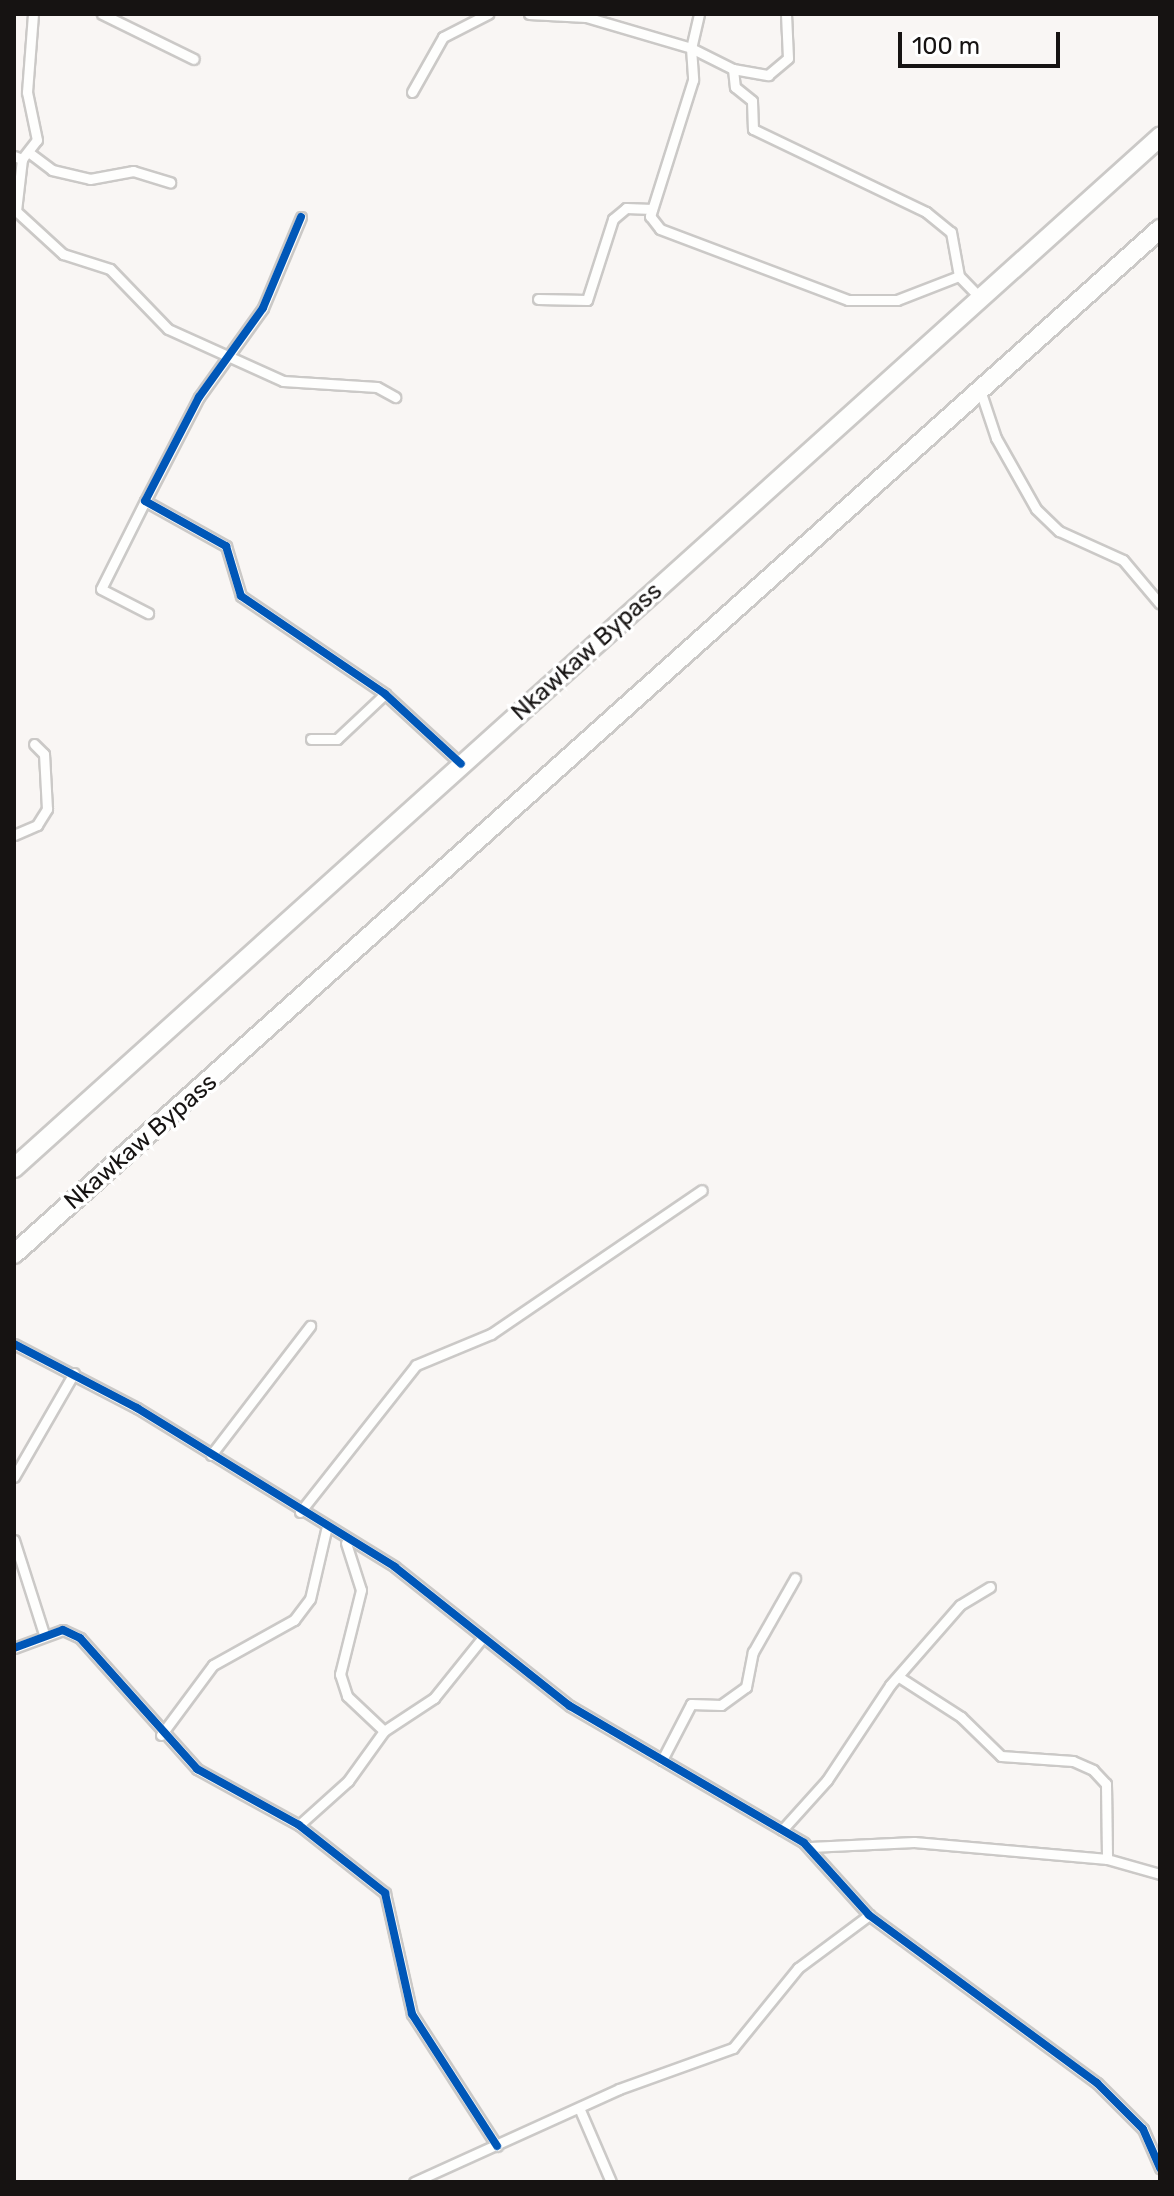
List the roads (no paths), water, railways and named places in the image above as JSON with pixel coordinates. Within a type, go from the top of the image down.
[{"type":"highway","name":"Nkawkaw Bypass","points":[[14,1168],[1160,137]]},
{"type":"highway","name":"Nkawkaw Bypass","points":[[14,1254],[1160,229]]},
{"type":"street","points":[[33,14],[27,92],[37,140],[22,156],[15,214],[63,254],[110,269],[168,329],[223,358],[283,381],[377,387],[395,397]]},
{"type":"street","points":[[102,14],[116,16],[194,59]]},
{"type":"street","points":[[412,92],[443,37],[488,14]]},
{"type":"street","points":[[529,14],[586,16],[691,48],[733,69],[782,70],[791,32],[786,14]]},
{"type":"street","points":[[699,14],[691,48],[693,80],[652,209],[653,222],[673,235],[848,300],[897,300],[959,276]]},
{"type":"street","points":[[733,69],[735,87],[752,101],[753,129],[926,212],[951,232],[959,276],[982,300]]},
{"type":"street","points":[[22,156],[52,170],[90,179],[133,171],[170,182]]},
{"type":"street","points":[[538,299],[587,300],[613,219],[626,208],[652,209]]},
{"type":"street","points":[[148,613],[101,589],[223,358],[263,308],[301,217]]},
{"type":"street","points":[[980,390],[1003,453],[1046,522],[1123,560],[1160,604]]},
{"type":"street","points":[[145,501],[226,546],[241,596],[385,694],[461,764]]},
{"type":"street","points":[[311,739],[337,739],[385,694]]},
{"type":"street","points":[[14,835],[37,825],[47,809],[44,754],[34,744]]},
{"type":"street","points":[[300,1512],[416,1365],[491,1334],[702,1190]]},
{"type":"street","points":[[211,1455],[310,1326]]},
{"type":"street","points":[[14,1344],[74,1373],[211,1455],[326,1530],[395,1567],[580,1713],[810,1847],[869,1915],[1097,2083],[1143,2129],[1160,2168]]},
{"type":"street","points":[[14,1477],[74,1373]]},
{"type":"street","points":[[161,1735],[213,1665],[294,1620],[310,1599],[326,1530]]},
{"type":"street","points":[[14,1540],[44,1634]]},
{"type":"street","points":[[345,1541],[361,1590],[340,1674],[347,1696],[384,1731]]},
{"type":"street","points":[[662,1760],[691,1704],[721,1705],[746,1687],[753,1652],[795,1578]]},
{"type":"street","points":[[782,1830],[899,1677],[960,1605],[990,1587]]},
{"type":"street","points":[[14,1648],[44,1634],[63,1630],[80,1638],[161,1735],[197,1769],[299,1825],[394,1906],[392,1947],[412,2014],[497,2146]]},
{"type":"street","points":[[299,1825],[348,1781],[384,1731],[434,1698],[483,1637]]},
{"type":"street","points":[[899,1677],[961,1717],[1001,1756],[1073,1761],[1093,1770],[1106,1784],[1107,1859]]},
{"type":"street","points":[[810,1847],[914,1842],[1107,1859],[1160,1874]]},
{"type":"street","points":[[414,2182],[733,2048],[798,1968],[869,1915]]},
{"type":"street","points":[[580,2110],[611,2182]]}]
